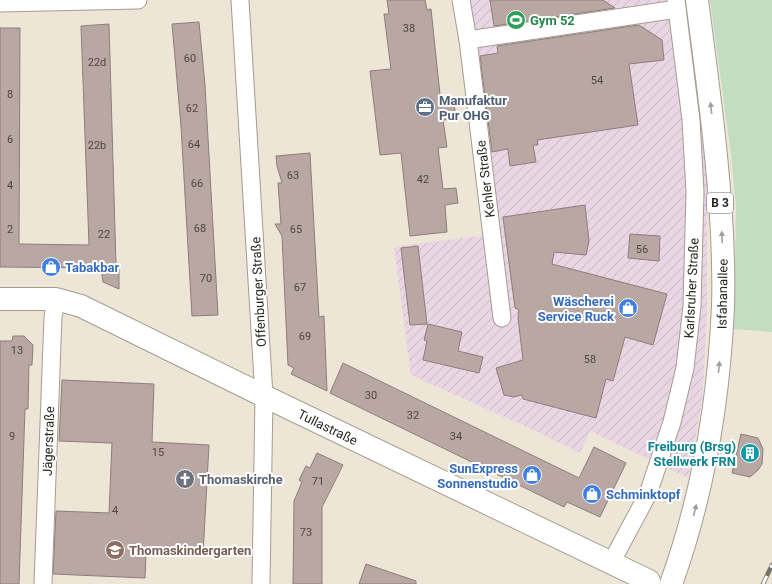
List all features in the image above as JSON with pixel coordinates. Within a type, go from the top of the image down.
[{"type":"main road","name":"Isfahanallee","points":[[671,584],[684,548],[703,475],[719,364],[723,306],[717,159],[697,0]]},
{"type":"main road","name":"Tullastraße","points":[[0,299],[56,299],[81,306],[264,396],[649,580]]},
{"type":"street","points":[[0,3],[138,0]]},
{"type":"street","name":"Offenburger Straße","points":[[240,0],[264,396],[261,584]]},
{"type":"street","name":"Kehler Straße","points":[[461,0],[468,40],[502,318]]},
{"type":"street","points":[[468,40],[677,4]]},
{"type":"street","name":"Karlsruher Straße","points":[[611,563],[648,494],[672,422],[685,368],[692,306],[695,192],[691,120],[677,4]]},
{"type":"street","name":"Jägerstraße","points":[[43,584],[53,317],[56,299]]},
{"type":"shaded area","points":[[468,0],[688,0],[707,171],[707,318],[702,402],[688,478],[590,431],[580,453],[538,432],[411,375],[394,247],[495,234]]},
{"type":"green space","points":[[710,0],[772,0],[772,332],[734,329],[736,207],[731,154]]},
{"type":"building","points":[[387,0],[425,0],[427,10],[431,9],[441,104],[454,103],[456,119],[443,120],[447,147],[438,148],[443,189],[456,188],[458,203],[445,205],[447,232],[410,236],[401,153],[380,155],[370,71],[391,69],[384,14],[389,14]]},
{"type":"building","name":"Gym 52","points":[[490,0],[603,0],[615,8],[494,26]]},
{"type":"building","points":[[199,22],[205,85],[218,315],[192,316],[181,126],[172,24]]},
{"type":"building","points":[[109,24],[116,265],[119,267],[119,289],[103,282],[101,268],[0,267],[0,28],[20,28],[19,244],[89,245],[81,26]]},
{"type":"building","points":[[639,25],[662,40],[664,60],[629,64],[638,125],[537,140],[538,145],[533,145],[536,162],[510,166],[508,149],[492,152],[480,56],[498,53],[497,46]]},
{"type":"building","points":[[310,153],[319,317],[324,316],[327,391],[291,374],[294,368],[288,365],[282,236],[275,224],[281,224],[278,183],[282,183],[276,156]]},
{"type":"building","points":[[585,205],[589,241],[586,255],[554,252],[552,264],[667,294],[653,345],[625,337],[613,381],[606,379],[596,418],[523,399],[522,395],[514,397],[504,395],[496,368],[523,360],[518,318],[519,310],[515,308],[503,217]]},
{"type":"building","points":[[630,234],[660,236],[659,261],[628,258]]},
{"type":"building","points":[[418,246],[427,324],[410,325],[401,248]]},
{"type":"building","points":[[428,324],[462,332],[458,351],[483,357],[479,373],[423,360],[427,341],[424,340]]},
{"type":"building","points":[[13,336],[24,336],[33,345],[32,365],[29,365],[28,409],[25,409],[19,584],[0,584],[0,341],[12,341]]},
{"type":"building","points":[[343,363],[579,478],[594,447],[626,463],[600,517],[567,502],[564,507],[330,393]]},
{"type":"building","points":[[62,380],[154,384],[152,442],[209,445],[203,555],[146,553],[145,578],[53,574],[56,511],[109,513],[112,443],[59,441]]},
{"type":"building","name":"Freiburg (Brsg) Stellwerk FRN","points":[[741,434],[758,438],[763,449],[762,464],[750,477],[732,473]]},
{"type":"building","points":[[317,453],[343,465],[322,507],[322,584],[293,584],[294,501],[302,482],[299,480],[306,466],[310,468]]},
{"type":"building","points":[[366,564],[416,581],[416,584],[359,584]]},
{"type":"railway","points":[[763,584],[772,565]]},
{"type":"place","name":"Gym 52","points":[[516,20]]},
{"type":"place","name":"Manufaktur Pur OHG","points":[[425,107]]},
{"type":"place","name":"Tabakbar","points":[[51,267]]},
{"type":"place","name":"Wäscherei Service Ruck","points":[[628,308]]},
{"type":"place","name":"Freiburg (Brsg) Stellwerk FRN","points":[[750,453]]},
{"type":"place","name":"SunExpress Sonnenstudio","points":[[532,475]]},
{"type":"place","name":"Thomaskirche","points":[[185,479]]},
{"type":"place","name":"Schminktopf","points":[[592,494]]},
{"type":"place","name":"Thomaskindergarten","points":[[115,550]]}]
